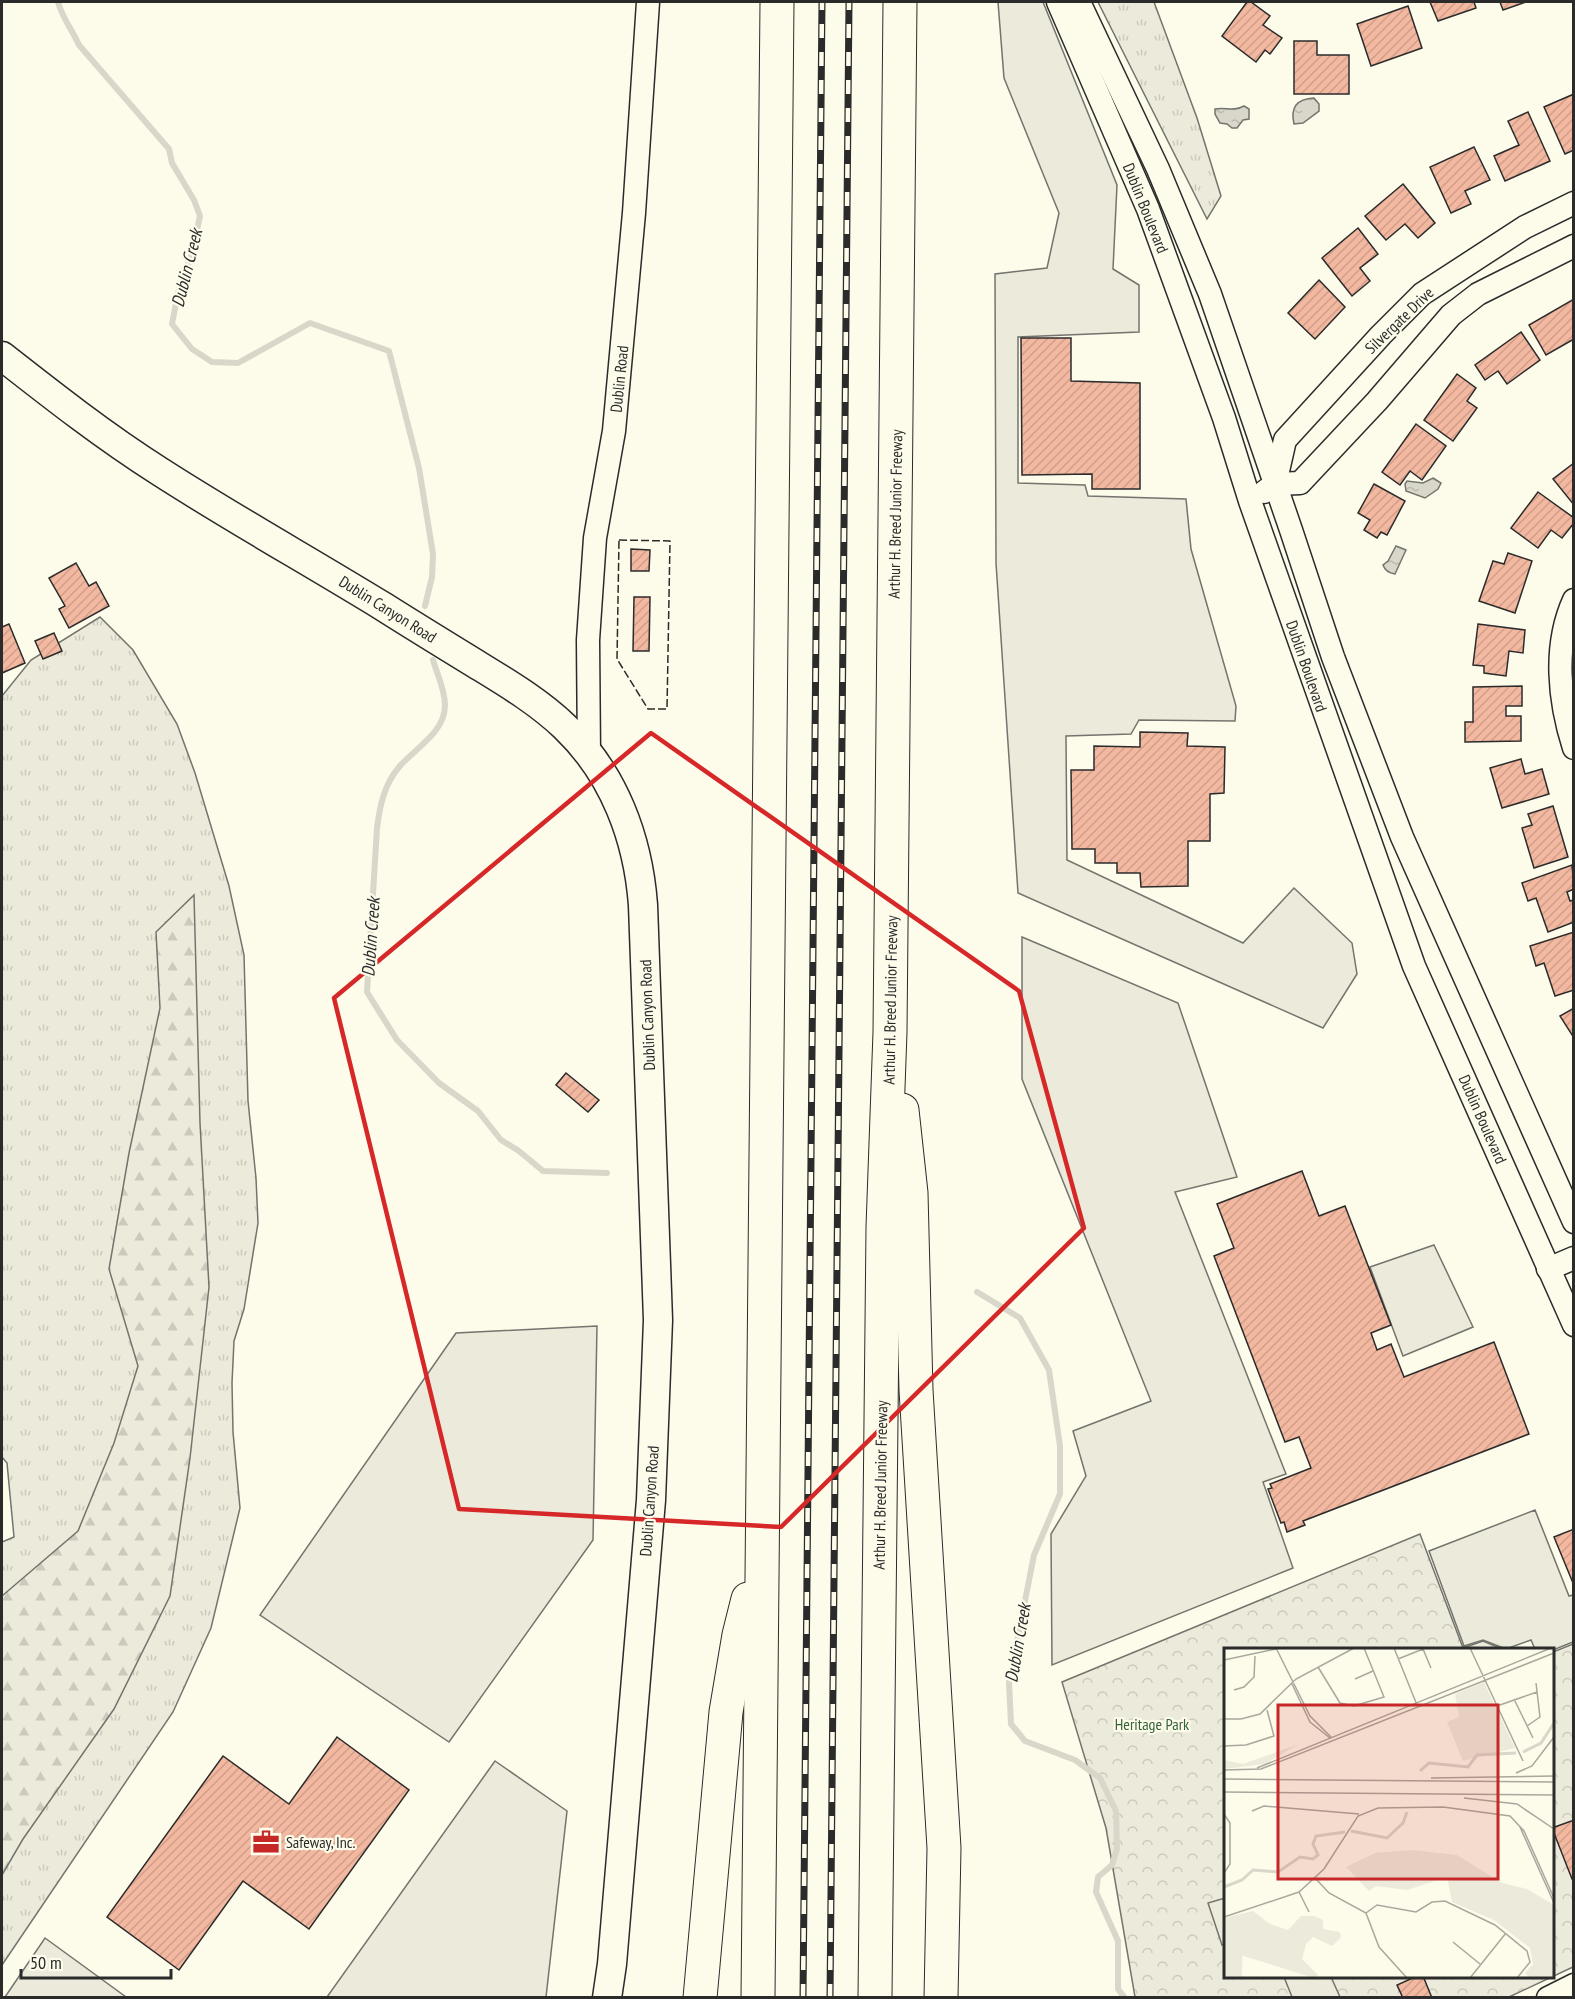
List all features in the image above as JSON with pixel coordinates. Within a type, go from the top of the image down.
[{"type":"highway","points":[[758,1998],[777,2]]},
{"type":"highway","name":"Arthur H. Breed Junior Freeway","points":[[875,1998],[883,1216],[890,1032],[900,2]]},
{"type":"highway","points":[[890,1032],[909,1156],[911,1193],[916,1390],[944,1848],[941,1998]]},
{"type":"highway","points":[[700,1998],[726,1712],[739,1635],[762,1554]]},
{"type":"main road","name":"Dublin Canyon Road","points":[[2,356],[83,420],[158,471],[507,683],[565,727],[610,786],[624,814],[634,843],[640,874],[658,1320],[651,1500],[612,1964],[607,1998]]},
{"type":"street","name":"Dublin Road","points":[[589,756],[588,640],[595,538],[614,431],[634,213],[648,2]]},
{"type":"street","name":"Dublin Boulevard","points":[[1058,2],[1148,209],[1224,418],[1250,501],[1414,966],[1574,1325]]},
{"type":"street","name":"Dublin Boulevard","points":[[1079,2],[1158,168],[1210,294],[1333,657],[1402,837],[1574,1222]]},
{"type":"street","name":"Silvergate Drive","points":[[1275,484],[1285,440],[1381,334],[1422,294],[1525,227],[1574,203]]},
{"type":"street","name":"Silvergate Drive","points":[[1250,501],[1275,484],[1300,483],[1381,396],[1451,315],[1478,294],[1574,246]]},
{"type":"street","points":[[1574,600],[1569,609],[1560,652],[1561,691],[1566,726],[1574,747]]},
{"type":"street","points":[[1548,1269],[1574,1258]]},
{"type":"highlighted area","points":[[651,733],[1019,991],[1084,1228],[781,1527],[459,1509],[334,998]]},
{"type":"green space","points":[[1098,2],[1154,2],[1197,118],[1221,196],[1207,219]]},
{"type":"green space","points":[[100,617],[133,650],[177,724],[195,773],[229,886],[244,955],[248,1101],[258,1223],[244,1309],[234,1341],[233,1432],[240,1508],[211,1628],[173,1712],[2,1965],[2,1542],[14,1537],[7,1463],[2,1457],[2,696],[31,660]]},
{"type":"green space","points":[[194,895],[200,1123],[209,1287],[190,1458],[170,1596],[114,1709],[23,1839],[2,1875],[2,1596],[78,1531],[114,1443],[138,1366],[109,1269],[129,1153],[160,1008],[156,932]]},
{"type":"green space","name":"Heritage Park","points":[[1420,1534],[1463,1648],[1224,1648],[1224,1978],[1550,1978],[1509,1997],[1135,1997],[1106,1828],[1062,1682]]},
{"type":"green space","name":"Heritage Park","points":[[1483,1641],[1500,1648],[1463,1648]]},
{"type":"green space","name":"Heritage Park","points":[[1573,1644],[1573,1967],[1554,1976],[1554,1652]]},
{"type":"shaded area","points":[[998,2],[1043,2],[1117,185],[1113,269],[1139,285],[1139,332],[1018,337],[1018,483],[1085,485],[1088,496],[1186,499],[1191,549],[1236,706],[1235,721],[1139,720],[1131,734],[1066,736],[1067,860],[1243,943],[1294,888],[1352,943],[1357,974],[1323,1028],[1018,893],[996,563],[995,274],[1047,268],[1059,213],[1004,78]]},
{"type":"shaded area","points":[[1022,937],[1178,1003],[1237,1177],[1175,1192],[1286,1474],[1263,1482],[1293,1568],[1052,1665],[1051,1534],[1086,1476],[1073,1431],[1151,1401],[1022,1079]]},
{"type":"shaded area","points":[[1434,1245],[1473,1327],[1403,1356],[1370,1267]]},
{"type":"shaded area","points":[[597,1326],[593,1540],[449,1742],[260,1615],[456,1333]]},
{"type":"shaded area","points":[[1535,1510],[1569,1596],[1573,1595],[1573,1642],[1554,1650],[1535,1648],[1531,1640],[1509,1648],[1483,1640],[1464,1646],[1429,1551]]},
{"type":"shaded area","points":[[495,1761],[567,1811],[546,1997],[327,1997]]},
{"type":"shaded area","points":[[1224,1898],[1224,1944],[1222,1945],[1208,1903]]},
{"type":"shaded area","points":[[45,1938],[126,1997],[5,1997]]},
{"type":"shaded area","points":[[1284,1978],[1331,1978],[1340,1997],[1292,1997]]},
{"type":"water","points":[[1314,98],[1319,104],[1319,111],[1303,123],[1294,124],[1293,113],[1296,105],[1303,100]]},
{"type":"water","points":[[1244,106],[1249,109],[1249,119],[1243,120],[1237,128],[1220,123],[1215,114],[1215,109],[1236,109]]},
{"type":"water","points":[[1433,478],[1441,483],[1438,489],[1425,498],[1406,491],[1407,481],[1423,483]]},
{"type":"water","points":[[1396,546],[1406,550],[1395,574],[1385,569],[1383,565],[1388,561]]},
{"type":"building","points":[[1247,2],[1251,2],[1270,16],[1263,25],[1282,38],[1270,54],[1265,50],[1256,62],[1222,36]]},
{"type":"building","points":[[1430,2],[1474,2],[1476,8],[1438,21]]},
{"type":"building","points":[[1500,2],[1526,2],[1503,10]]},
{"type":"building","points":[[1408,6],[1422,48],[1371,66],[1357,24]]},
{"type":"building","points":[[1294,41],[1317,41],[1317,55],[1349,55],[1349,94],[1294,94]]},
{"type":"building","points":[[1574,94],[1574,150],[1565,154],[1544,107]]},
{"type":"building","points":[[1528,112],[1550,161],[1505,181],[1494,156],[1519,145],[1508,121]]},
{"type":"building","points":[[1474,147],[1490,180],[1465,191],[1471,204],[1451,213],[1430,167]]},
{"type":"building","points":[[1403,184],[1435,223],[1418,238],[1405,224],[1386,240],[1365,216]]},
{"type":"building","points":[[1358,228],[1378,254],[1360,268],[1370,281],[1352,296],[1322,258]]},
{"type":"building","points":[[1319,280],[1345,307],[1315,339],[1288,313]]},
{"type":"building","points":[[1574,299],[1574,339],[1546,355],[1529,325]]},
{"type":"building","points":[[1521,332],[1540,360],[1507,384],[1498,371],[1485,380],[1475,365]]},
{"type":"building","points":[[1021,338],[1071,338],[1071,381],[1140,383],[1140,489],[1092,489],[1092,474],[1022,475]]},
{"type":"building","points":[[1457,374],[1476,388],[1467,401],[1477,408],[1453,441],[1424,420]]},
{"type":"building","points":[[1416,424],[1446,446],[1422,480],[1410,471],[1400,485],[1382,472]]},
{"type":"building","points":[[1574,463],[1574,505],[1553,479]]},
{"type":"building","points":[[1374,484],[1405,501],[1387,535],[1381,532],[1377,538],[1364,530],[1370,520],[1358,513]]},
{"type":"building","points":[[1538,492],[1574,518],[1574,523],[1562,538],[1551,530],[1538,548],[1511,528]]},
{"type":"building","points":[[631,549],[650,550],[649,571],[631,571]]},
{"type":"building","points":[[1508,553],[1532,561],[1515,613],[1479,601],[1493,561],[1504,564]]},
{"type":"building","points":[[76,563],[89,586],[96,582],[109,606],[69,628],[59,609],[65,606],[49,578]]},
{"type":"building","points":[[634,597],[650,597],[649,651],[633,651]]},
{"type":"building","points":[[9,624],[25,663],[2,673],[2,627]]},
{"type":"building","points":[[1478,624],[1525,630],[1523,653],[1509,651],[1506,676],[1484,673],[1484,666],[1473,665]]},
{"type":"building","points":[[54,633],[62,651],[43,659],[35,641]]},
{"type":"building","points":[[1522,686],[1522,706],[1506,706],[1506,716],[1521,716],[1521,741],[1465,742],[1465,722],[1473,722],[1473,687]]},
{"type":"building","points":[[1140,732],[1188,733],[1187,746],[1225,747],[1224,793],[1210,794],[1210,841],[1188,841],[1188,886],[1141,887],[1140,873],[1117,873],[1117,863],[1095,863],[1095,849],[1072,849],[1071,770],[1094,770],[1094,746],[1140,747]]},
{"type":"building","points":[[1521,759],[1525,774],[1542,769],[1549,794],[1502,808],[1490,768]]},
{"type":"building","points":[[1553,806],[1568,857],[1534,868],[1522,828],[1532,825],[1528,814]]},
{"type":"building","points":[[1572,865],[1574,889],[1567,892],[1570,901],[1574,900],[1574,922],[1548,932],[1536,898],[1528,901],[1522,883]]},
{"type":"building","points":[[1574,932],[1574,990],[1555,996],[1544,963],[1536,966],[1530,946]]},
{"type":"building","points":[[1574,1008],[1574,1038],[1560,1016]]},
{"type":"building","points":[[566,1073],[599,1100],[588,1112],[556,1085]]},
{"type":"building","points":[[1302,1171],[1319,1216],[1345,1206],[1391,1325],[1371,1333],[1377,1350],[1391,1344],[1404,1377],[1494,1342],[1529,1434],[1303,1521],[1305,1525],[1287,1532],[1284,1522],[1281,1523],[1268,1489],[1272,1488],[1270,1484],[1311,1468],[1299,1437],[1285,1442],[1214,1256],[1234,1248],[1217,1204]]},
{"type":"building","points":[[1574,1529],[1574,1583],[1573,1583],[1554,1537]]},
{"type":"building","name":"Safeway, Inc.","points":[[337,1737],[409,1790],[309,1929],[243,1881],[179,1970],[107,1917],[223,1756],[289,1804]]},
{"type":"building","points":[[1574,1820],[1574,1878],[1572,1879],[1554,1833],[1554,1827]]},
{"type":"building","points":[[1413,1978],[1424,1978],[1432,1998],[1403,1998],[1397,1985]]},
{"type":"waterway","name":"Dublin Creek","points":[[58,2],[79,45],[169,149],[172,163],[194,200],[200,216],[192,253],[178,293],[172,324],[192,349],[212,362],[238,363],[310,323],[389,351],[419,468],[433,554],[432,577],[425,606]]},
{"type":"waterway","name":"Dublin Creek","points":[[433,660],[444,694],[444,715],[435,732],[394,774],[386,788],[380,811],[367,992],[397,1040],[439,1083],[478,1111],[501,1140],[519,1151],[543,1171],[607,1173]]},
{"type":"waterway","name":"Dublin Creek","points":[[977,1292],[1020,1318],[1049,1370],[1060,1446],[1060,1494],[1034,1555],[1009,1682],[1011,1724],[1025,1741],[1075,1760],[1100,1778],[1116,1811],[1117,1849],[1112,1865],[1098,1877],[1096,1892],[1118,1941],[1118,1989],[1125,1998]]},
{"type":"railway","points":[[803,1998],[822,2]]},
{"type":"railway","points":[[830,1998],[849,2]]},
{"type":"fence","points":[[619,540],[670,541],[667,709],[648,709],[617,659],[619,540]]},
{"type":"place","name":"Safeway, Inc.","points":[[266,1842]]}]
